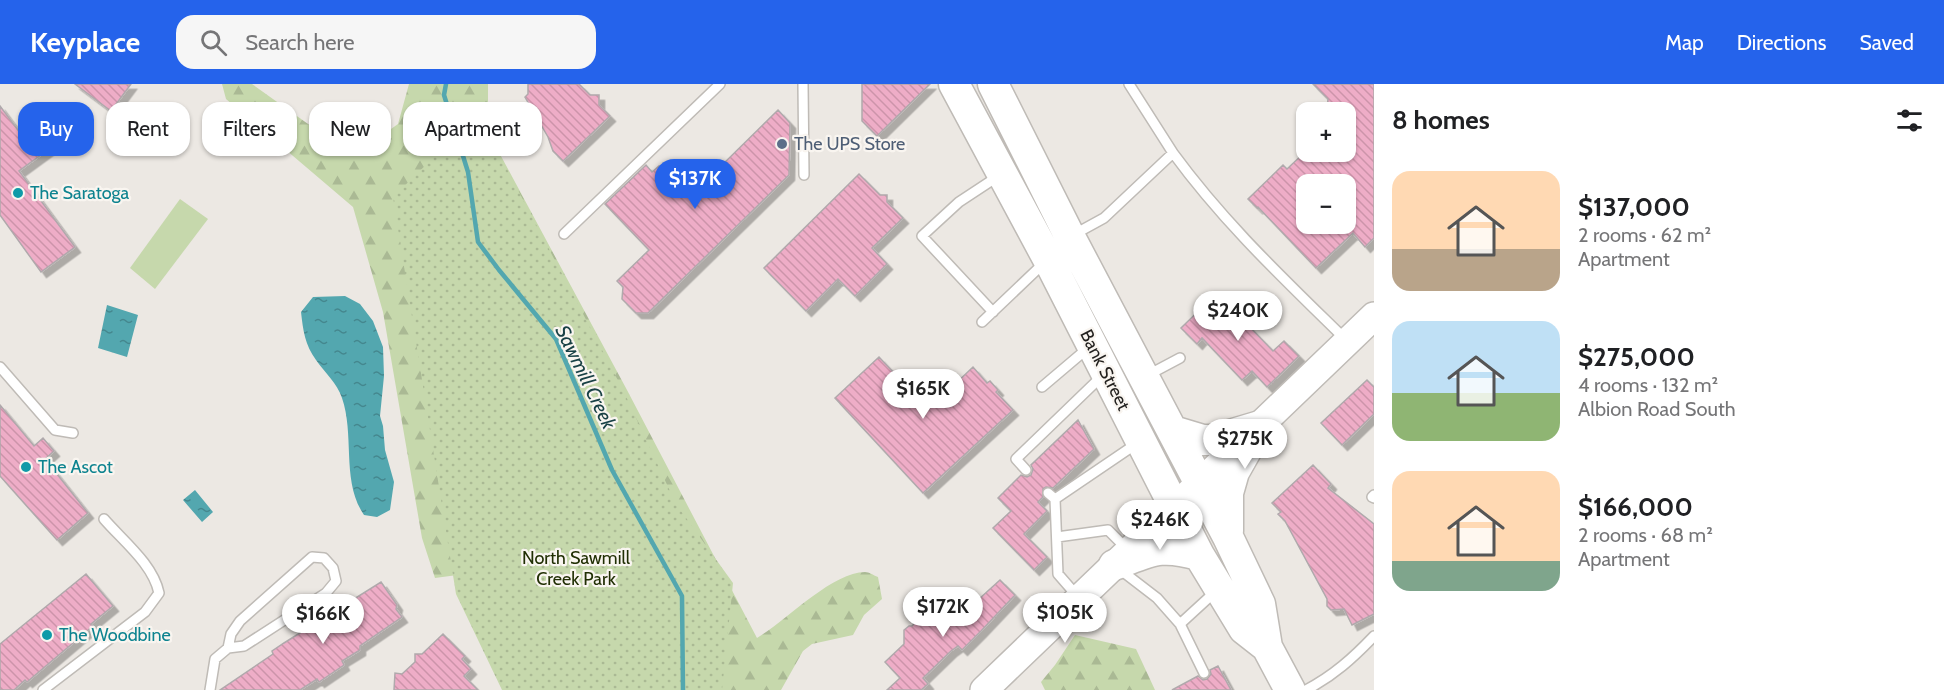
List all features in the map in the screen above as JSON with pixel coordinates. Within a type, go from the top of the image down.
[{"type":"main road","name":"Bank Street","points":[[954,84],[1046,255],[1199,555],[1244,629],[1267,647]]},
{"type":"main road","name":"Bank Street","points":[[993,84],[1070,237],[1228,537],[1260,604],[1267,647],[1290,690]]},
{"type":"main road","points":[[1046,255],[1070,237]]},
{"type":"main road","points":[[1173,431],[1203,440],[1213,440],[1260,426]]},
{"type":"main road","points":[[1228,537],[1228,493],[1234,472],[1260,426]]},
{"type":"main road","points":[[1121,558],[1155,549],[1175,549],[1199,555]]},
{"type":"street","points":[[984,690],[1374,316]]},
{"type":"lane","points":[[564,234],[720,84]]},
{"type":"lane","points":[[803,84],[804,175]]},
{"type":"lane","points":[[1130,84],[1173,153],[1207,199],[1232,228],[1348,342]]},
{"type":"lane","points":[[1070,237],[1104,218],[1173,153]]},
{"type":"lane","points":[[993,312],[922,236],[958,202],[1002,173]]},
{"type":"lane","points":[[982,322],[1046,255]]},
{"type":"lane","points":[[1042,387],[1092,345]]},
{"type":"lane","points":[[1145,377],[1180,358]]},
{"type":"lane","points":[[0,366],[55,430],[73,433]]},
{"type":"lane","points":[[1026,470],[1016,459],[1106,372]]},
{"type":"lane","points":[[1079,598],[1058,574],[1057,537],[1051,496],[1141,441]]},
{"type":"lane","points":[[43,690],[145,612],[159,593],[157,583],[150,571],[104,519]]},
{"type":"lane","points":[[1057,537],[1108,530],[1121,558],[1180,624],[1204,673]]},
{"type":"lane","points":[[210,690],[214,659],[228,648],[244,646],[326,593],[336,581],[333,568],[324,558],[312,557],[240,621],[231,634],[228,648]]},
{"type":"lane","points":[[1180,624],[1220,587]]},
{"type":"lane","points":[[1306,690],[1327,679],[1356,656],[1374,636]]},
{"type":"green space","name":"North Sawmill Creek Park","points":[[222,84],[252,84],[277,102],[230,102],[226,99]]},
{"type":"green space","name":"North Sawmill Creek Park","points":[[409,84],[488,84],[488,102],[404,102]]},
{"type":"green space","name":"North Sawmill Creek Park","points":[[403,106],[403,156],[501,156],[757,638],[824,588],[852,574],[867,572],[878,577],[882,599],[864,615],[853,635],[812,644],[803,651],[781,690],[626,690],[578,559],[435,578],[422,538],[383,312],[353,207],[293,156],[297,156],[297,116],[309,125],[309,156],[391,156],[391,129],[398,124]]},
{"type":"green space","name":"North Sawmill Creek Park","points":[[435,156],[500,156],[623,390],[676,504],[733,583],[722,690],[502,690],[456,594],[393,197]]},
{"type":"green space","points":[[180,199],[208,219],[155,289],[130,268]]},
{"type":"green space","points":[[1075,635],[1136,649],[1155,690],[1045,690],[1041,682]]},
{"type":"water","points":[[345,296],[360,304],[373,321],[383,347],[384,376],[380,416],[385,450],[394,482],[390,510],[377,517],[364,515],[357,502],[350,473],[348,428],[342,398],[334,383],[312,354],[307,343],[301,312],[313,297]]},
{"type":"water","points":[[107,305],[138,315],[127,357],[98,348]]},
{"type":"water","points":[[195,490],[213,512],[202,522],[183,500]]},
{"type":"building","points":[[75,84],[131,84],[118,102],[106,102],[106,107]]},
{"type":"building","points":[[528,84],[579,84],[590,95],[599,95],[599,105],[610,116],[563,161],[553,151],[542,127],[542,102],[528,102],[525,97],[528,94]]},
{"type":"building","points":[[862,84],[930,84],[877,136],[862,121]]},
{"type":"building","points":[[1313,84],[1374,84],[1374,238],[1365,247],[1354,234],[1356,234],[1356,174],[1296,174],[1296,234],[1352,234],[1316,268],[1248,199],[1283,165],[1287,169],[1296,160],[1356,162],[1356,102],[1328,102],[1328,99]]},
{"type":"building","name":"The Saratoga","points":[[0,106],[18,130],[18,156],[39,156],[19,171],[75,247],[41,272],[0,215]]},
{"type":"building","points":[[778,110],[790,123],[789,175],[648,313],[636,313],[622,299],[623,287],[617,281],[649,250],[605,204],[646,165],[652,172],[669,161],[708,161],[717,170]]},
{"type":"building","points":[[859,174],[880,195],[887,195],[887,202],[903,218],[872,248],[887,264],[855,296],[838,279],[806,311],[764,268]]},
{"type":"building","points":[[1217,293],[1273,351],[1284,341],[1299,356],[1267,387],[1252,371],[1242,380],[1202,338],[1197,344],[1181,328]]},
{"type":"building","points":[[879,357],[925,406],[951,382],[954,385],[973,367],[987,383],[990,381],[998,390],[996,392],[1013,410],[923,493],[835,398]]},
{"type":"building","points":[[1367,380],[1374,387],[1374,414],[1342,445],[1321,423]]},
{"type":"building","name":"The Ascot","points":[[0,405],[34,446],[43,438],[54,451],[45,459],[88,513],[57,540],[0,476]]},
{"type":"building","points":[[1078,420],[1094,449],[1053,488],[1043,489],[1043,497],[1038,502],[1047,511],[1024,534],[1047,557],[1034,570],[993,528],[1011,511],[998,498],[1021,475],[1027,477],[1031,475],[1033,469],[1031,465]]},
{"type":"building","points":[[1313,465],[1331,484],[1328,488],[1374,524],[1374,614],[1352,625],[1344,609],[1331,610],[1327,606],[1327,599],[1285,521],[1278,514],[1281,512],[1272,503]]},
{"type":"building","name":"The Woodbine","points":[[86,574],[113,606],[27,682],[25,680],[14,690],[0,690],[0,644]]},
{"type":"building","points":[[1000,580],[1015,595],[962,650],[958,646],[951,651],[923,678],[928,684],[921,690],[887,690],[900,678],[885,662],[904,644],[904,630],[912,626],[923,614],[927,618],[936,610],[941,616],[949,609],[958,618]]},
{"type":"building","points":[[381,582],[397,605],[396,609],[402,617],[360,646],[360,650],[342,661],[344,665],[319,682],[317,679],[300,690],[220,690],[273,654],[272,651]]},
{"type":"building","points":[[443,634],[465,656],[462,659],[471,669],[464,676],[478,690],[394,690],[395,673],[402,674],[415,662],[415,654],[422,654]]},
{"type":"building","points":[[1218,666],[1231,690],[1172,690],[1198,676],[1203,680],[1207,679],[1211,674],[1210,670]]},
{"type":"waterway","name":"Sawmill Creek","points":[[446,84],[444,95],[468,172],[478,242],[556,339],[612,470],[682,596],[683,690]]},
{"type":"place","name":"The UPS Store","points":[[782,144]]},
{"type":"place","name":"The Saratoga","points":[[18,193]]},
{"type":"place","name":"The Ascot","points":[[26,467]]},
{"type":"place","name":"The Woodbine","points":[[47,635]]}]
